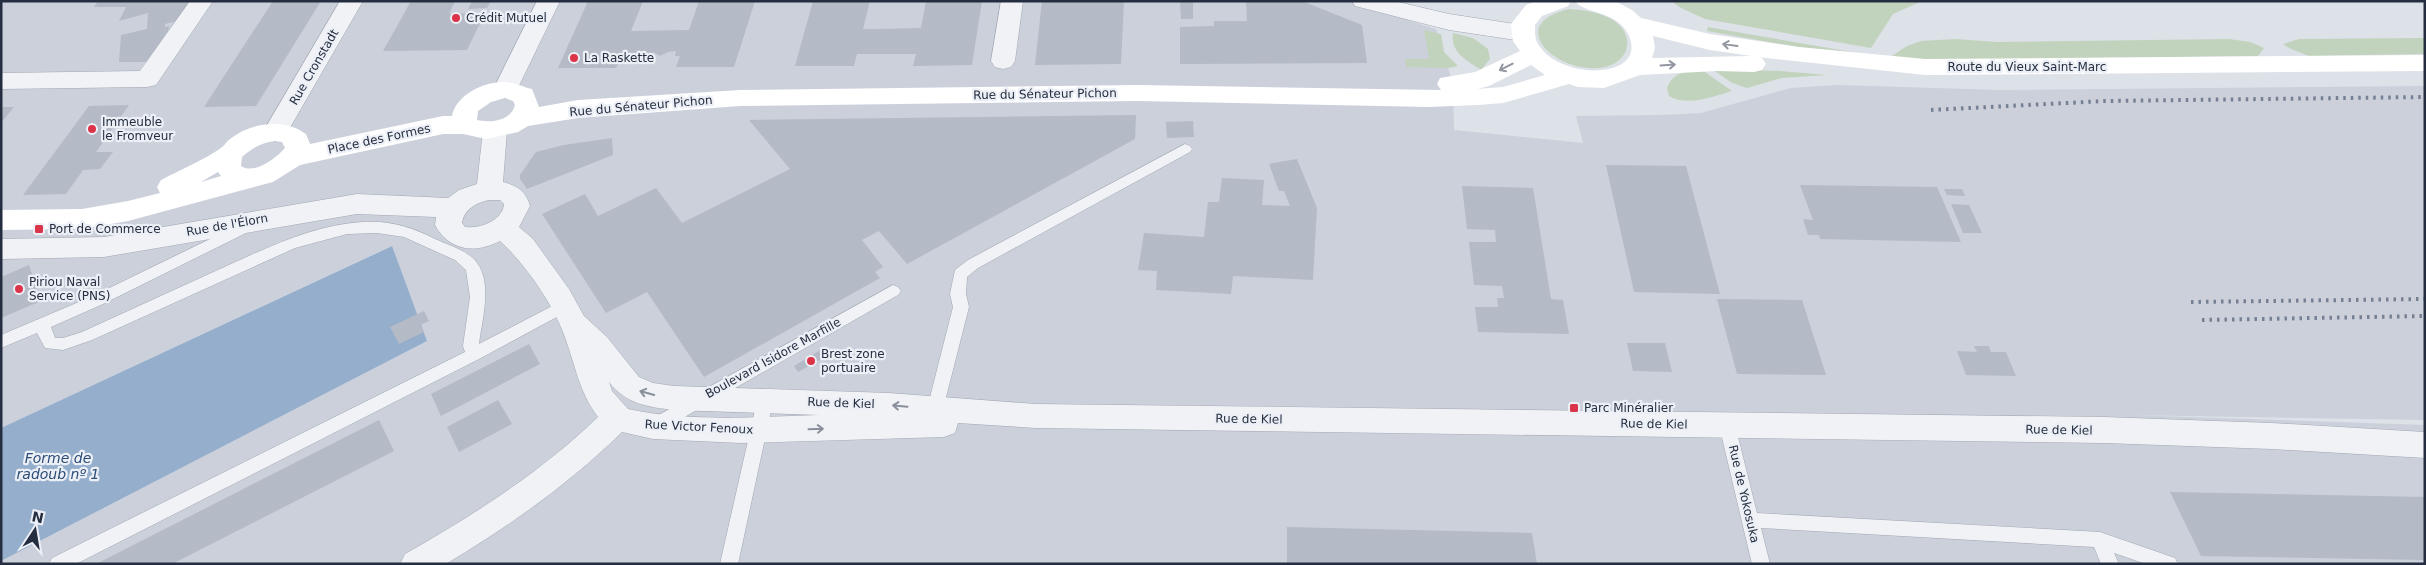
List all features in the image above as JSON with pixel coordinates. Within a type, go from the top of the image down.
[{"type":"main road","name":"Route du Vieux Saint-Marc","points":[[1586,1],[1710,42],[1799,55],[1925,67],[2425,64]]},
{"type":"main road","points":[[1550,2],[1527,18],[1522,33],[1523,40],[1532,55],[1548,67],[1570,76],[1583,78],[1609,78],[1633,67],[1643,51],[1642,37],[1622,12]]},
{"type":"main road","name":"Rue du Sénateur Pichon","points":[[523,110],[579,94],[781,82],[1275,79],[1453,84],[1480,80],[1532,55]]},
{"type":"main road","name":"Route du Vieux Saint-Marc","points":[[1633,67],[1717,63],[1927,75],[1984,76],[2425,72]]},
{"type":"main road","name":"Rue du Sénateur Pichon","points":[[523,110],[578,109],[740,98],[1138,93],[1478,98],[1503,95],[1570,76]]},
{"type":"main road","points":[[504,90],[523,95],[523,110],[514,124],[495,131],[473,130],[467,116],[484,95],[504,90]]},
{"type":"main road","name":"Place des Formes","points":[[230,154],[250,138],[288,143],[444,125],[467,116]]},
{"type":"main road","points":[[1,220],[82,219],[128,211],[274,172],[288,143]]},
{"type":"main road","points":[[230,154],[227,168],[231,174],[249,178]]},
{"type":"main road","points":[[1,211],[87,210],[134,200],[179,183],[230,154]]},
{"type":"street","points":[[1,81],[147,79],[202,1]]},
{"type":"street","name":"Rue Cronstadt","points":[[288,143],[352,1]]},
{"type":"street","points":[[504,90],[549,1]]},
{"type":"street","points":[[1003,61],[1012,1]]},
{"type":"street","points":[[1362,1],[1449,22],[1522,33]]},
{"type":"street","points":[[489,190],[495,131]]},
{"type":"street","points":[[489,190],[506,192],[512,196],[516,203],[515,214],[503,228],[480,238],[458,236],[448,225],[453,208],[469,196],[489,190]]},
{"type":"street","name":"Rue de l'Élorn","points":[[1,249],[104,247],[357,204],[453,208]]},
{"type":"street","points":[[503,228],[523,246],[569,316],[598,345],[628,386],[650,395],[765,401]]},
{"type":"street","points":[[416,564],[467,537],[556,471],[617,418],[600,397],[569,316]]},
{"type":"street","name":"Rue de Kiel","points":[[765,401],[837,402],[1036,416],[2104,430],[2272,436],[2425,445]]},
{"type":"street","name":"Rue de Kiel","points":[[762,430],[886,427],[1036,416]]},
{"type":"street","name":"Rue Victor Fenoux","points":[[617,418],[628,422],[653,426],[762,430]]},
{"type":"street","name":"Rue de Kiel","points":[[2272,436],[2425,434]]},
{"type":"lane","points":[[935,409],[961,307],[958,294],[960,274],[973,264],[1185,149]]},
{"type":"lane","points":[[1,342],[98,300],[262,219]]},
{"type":"lane","points":[[43,324],[45,334],[51,344],[63,344],[87,336],[290,244],[321,234],[353,228],[380,227],[406,232],[457,255],[470,264],[475,272],[477,286],[470,346],[473,355]]},
{"type":"lane","name":"Boulevard Isidore Marfille","points":[[653,426],[893,291]]},
{"type":"lane","points":[[58,564],[473,355],[569,316]]},
{"type":"lane","points":[[730,564],[762,430],[765,401]]},
{"type":"lane","name":"Rue de Yokosuka","points":[[1727,425],[1761,564]]},
{"type":"lane","points":[[1750,520],[1828,526],[2100,540],[2169,564]]},
{"type":"lane","points":[[2100,540],[2110,564]]},
{"type":"shaded area","points":[[1,1],[1346,1],[1436,29],[1453,84],[1454,130],[1583,143],[1576,116],[1701,113],[1791,88],[1836,85],[2000,90],[2425,86],[2425,420],[2130,415],[2425,425],[2425,564],[1,564],[1,561],[427,341],[391,246],[1,428]]},
{"type":"green space","points":[[1671,1],[1922,1],[1893,14],[1871,48],[1705,19],[1681,8]]},
{"type":"green space","points":[[1569,9],[1597,13],[1608,17],[1620,26],[1625,32],[1627,46],[1625,53],[1620,59],[1614,64],[1605,67],[1588,68],[1571,64],[1556,57],[1545,48],[1539,37],[1540,26],[1549,16]]},
{"type":"green space","points":[[1708,27],[1869,55],[1809,49],[1707,31]]},
{"type":"green space","points":[[1424,30],[1441,34],[1444,52],[1458,66],[1448,68],[1406,67],[1405,59],[1429,59]]},
{"type":"green space","points":[[1453,33],[1473,38],[1488,49],[1490,59],[1481,70],[1457,51],[1454,46]]},
{"type":"green space","points":[[2425,38],[2425,54],[2309,56],[2283,44],[2299,39]]},
{"type":"green space","points":[[1955,39],[1997,42],[2229,39],[2250,42],[2264,48],[2258,56],[1902,60],[1892,56],[1907,46],[1921,41]]},
{"type":"green space","points":[[1712,69],[1780,71],[1827,75],[1782,78],[1747,88],[1732,83]]},
{"type":"green space","points":[[1702,70],[1732,91],[1692,101],[1684,101],[1669,96],[1667,88],[1673,79],[1681,73]]},
{"type":"water","name":"Forme de radoub nº 1","points":[[392,246],[427,341],[1,561],[1,428]]},
{"type":"building","points":[[98,1],[192,1],[177,21],[165,24],[165,27],[169,26],[168,32],[148,62],[119,62],[121,35],[147,29],[148,13],[119,21],[126,7],[94,7]]},
{"type":"building","points":[[273,1],[321,1],[256,106],[204,107]]},
{"type":"building","points":[[411,1],[455,1],[449,14],[485,13],[467,50],[383,51]]},
{"type":"building","points":[[472,1],[491,1],[487,8],[468,9]]},
{"type":"building","points":[[588,1],[643,1],[631,31],[689,30],[699,1],[755,1],[734,67],[676,67],[680,56],[675,56],[676,51],[660,56],[653,52],[651,56],[621,56],[616,68],[558,68]]},
{"type":"building","points":[[813,1],[870,1],[863,29],[877,29],[921,28],[926,1],[982,1],[972,65],[913,66],[916,54],[857,54],[854,66],[795,66]]},
{"type":"building","points":[[1042,1],[1124,1],[1121,64],[1035,65]]},
{"type":"building","points":[[1246,1],[1302,1],[1362,25],[1367,63],[1180,64],[1180,27],[1214,26],[1214,21],[1247,21]]},
{"type":"building","points":[[1180,2],[1193,2],[1193,19],[1181,19]]},
{"type":"building","name":"Immeuble le Fromveur","points":[[129,105],[96,152],[113,152],[100,169],[83,170],[66,194],[23,195],[89,106]]},
{"type":"building","points":[[1,107],[14,107],[1,123]]},
{"type":"building","points":[[1136,115],[1135,139],[907,264],[879,231],[862,240],[883,267],[875,272],[880,278],[704,377],[647,292],[606,313],[542,214],[585,194],[598,216],[656,188],[682,223],[790,169],[749,120]]},
{"type":"building","points":[[1193,121],[1194,137],[1167,138],[1166,122]]},
{"type":"building","points":[[612,138],[613,155],[527,189],[520,179],[520,175],[536,152],[564,145]]},
{"type":"building","points":[[1297,159],[1317,208],[1313,280],[1233,276],[1231,294],[1156,290],[1157,271],[1138,270],[1144,233],[1204,237],[1208,202],[1219,202],[1222,178],[1264,180],[1262,205],[1290,206],[1284,191],[1279,191],[1269,164]]},
{"type":"building","points":[[1606,165],[1686,166],[1720,294],[1634,292]]},
{"type":"building","points":[[1800,185],[1937,187],[1961,242],[1820,239],[1819,235],[1808,235],[1803,219],[1813,220]]},
{"type":"building","points":[[1462,186],[1533,188],[1551,299],[1563,300],[1569,334],[1478,332],[1475,307],[1498,307],[1497,298],[1504,298],[1502,286],[1474,285],[1469,242],[1496,242],[1495,230],[1467,229]]},
{"type":"building","points":[[1944,189],[1962,189],[1965,196],[1947,195]]},
{"type":"building","points":[[1951,204],[1969,205],[1982,233],[1963,233]]},
{"type":"building","name":"Piriou Naval Service (PNS)","points":[[29,265],[41,301],[1,318],[1,277]]},
{"type":"building","points":[[1717,299],[1802,300],[1826,375],[1737,374]]},
{"type":"building","points":[[424,311],[429,321],[420,325],[424,332],[399,344],[390,327]]},
{"type":"building","points":[[1627,343],[1665,343],[1672,372],[1633,371]]},
{"type":"building","points":[[529,344],[540,364],[441,416],[431,394]]},
{"type":"building","points":[[1974,346],[1989,346],[1991,352],[2006,352],[2016,376],[1966,375],[1957,351],[1977,352]]},
{"type":"building","name":"Brest zone portuaire","points":[[822,349],[827,356],[798,372],[794,366]]},
{"type":"building","points":[[498,400],[512,424],[459,452],[447,427]]},
{"type":"building","points":[[379,420],[394,451],[172,564],[96,564]]},
{"type":"building","points":[[2170,492],[2425,497],[2425,560],[2201,556]]},
{"type":"building","points":[[1287,527],[1532,533],[1537,564],[1287,564]]},
{"type":"railway","points":[[1931,110],[2105,101],[2425,97]]},
{"type":"railway","points":[[2191,302],[2425,299]]},
{"type":"railway","points":[[2202,320],[2425,316]]},
{"type":"place","name":"Crédit Mutuel","points":[[456,18]]},
{"type":"place","name":"La Raskette","points":[[574,58]]},
{"type":"place","name":"Immeuble le Fromveur","points":[[92,129]]},
{"type":"place","name":"Port de Commerce","points":[[39,229]]},
{"type":"place","name":"Piriou Naval Service (PNS)","points":[[19,289]]},
{"type":"place","name":"Brest zone portuaire","points":[[811,361]]},
{"type":"place","name":"Parc Minéralier","points":[[1574,408]]}]
